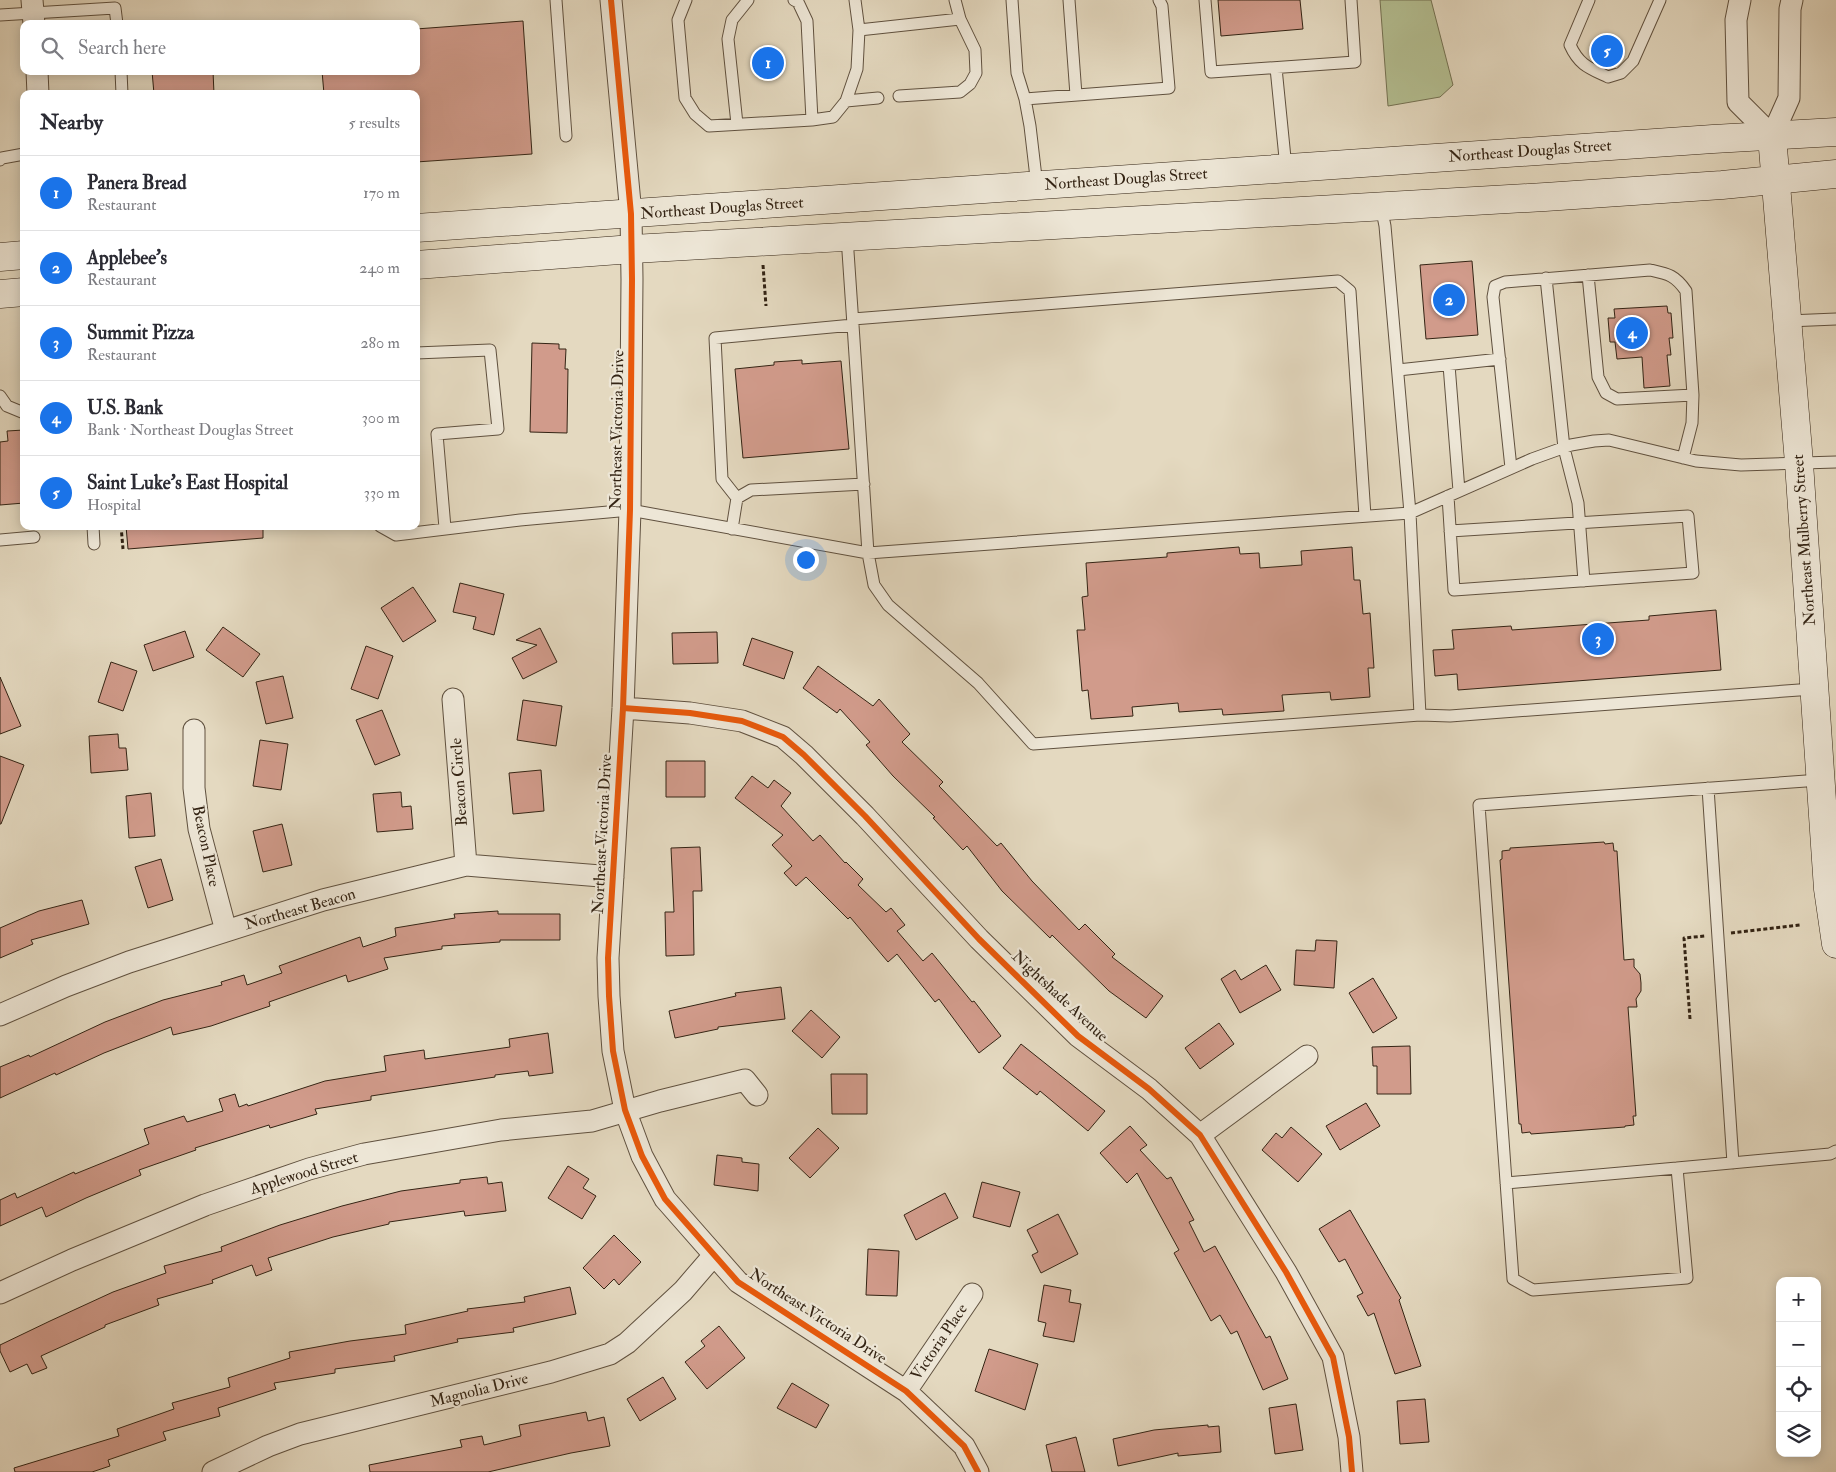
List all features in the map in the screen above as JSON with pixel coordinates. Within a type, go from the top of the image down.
[{"type":"main road","name":"Northeast Douglas Street","points":[[420,228],[1836,132]]},
{"type":"main road","name":"Northeast Mulberry Street","points":[[1772,136],[1799,463],[1828,889],[1836,944]]},
{"type":"main road","points":[[420,265],[632,249],[1564,196],[1722,185],[1836,174]]},
{"type":"main road","points":[[0,257],[20,255]]},
{"type":"street","name":"Northeast Victoria Drive","points":[[612,0],[614,42],[631,214],[632,249],[630,510],[623,708],[608,958],[608,996],[613,1052],[625,1110],[642,1156],[665,1199],[738,1282],[906,1391],[964,1446],[978,1472]]},
{"type":"street","points":[[1740,0],[1736,20],[1738,102],[1772,136],[1789,98],[1790,9],[1792,0]]},
{"type":"street","points":[[37,75],[38,90]]},
{"type":"street","name":"Beacon Circle","points":[[452,699],[466,865]]},
{"type":"street","name":"Nightshade Avenue","points":[[623,708],[690,713],[742,721],[783,737],[804,755],[864,816],[979,939],[1078,1036],[1149,1089],[1200,1135],[1286,1272],[1334,1357],[1349,1437],[1352,1472]]},
{"type":"street","name":"Beacon Place","points":[[194,730],[194,788],[199,829],[226,931]]},
{"type":"street","name":"Northeast Beacon","points":[[0,1015],[66,986],[129,962],[323,900],[466,865],[613,876]]},
{"type":"street","points":[[1200,1135],[1307,1056]]},
{"type":"street","name":"Applewood Street","points":[[0,1293],[72,1260],[205,1205],[309,1169],[364,1154],[501,1130],[592,1121],[625,1110],[745,1080],[757,1094]]},
{"type":"street","name":"Magnolia Drive","points":[[213,1472],[268,1446],[300,1434],[551,1372],[610,1354],[628,1344],[683,1291],[714,1255]]},
{"type":"street","name":"Victoria Place","points":[[906,1391],[972,1294]]},
{"type":"lane","points":[[556,0],[566,136]]},
{"type":"lane","points":[[686,0],[678,20],[685,98],[695,114],[709,126],[833,117],[846,101],[858,69],[859,30],[855,0]]},
{"type":"lane","points":[[736,124],[728,39],[732,20],[748,0]]},
{"type":"lane","points":[[794,0],[798,2],[807,21],[812,120]]},
{"type":"lane","points":[[899,96],[960,92],[970,84],[976,73],[975,50],[960,19],[956,0]]},
{"type":"lane","points":[[1012,0],[1016,73],[1025,99],[1037,186]]},
{"type":"lane","points":[[1069,0],[1076,95]]},
{"type":"lane","points":[[1025,99],[1169,88],[1162,6],[1159,0]]},
{"type":"lane","points":[[1204,0],[1210,72],[1356,62],[1351,0]]},
{"type":"lane","points":[[1589,0],[1570,45],[1576,58],[1608,77],[1621,73],[1633,60],[1660,0]]},
{"type":"lane","points":[[0,15],[115,8],[116,20]]},
{"type":"lane","points":[[859,30],[960,19]]},
{"type":"lane","points":[[1276,68],[1286,168]]},
{"type":"lane","points":[[120,75],[122,90]]},
{"type":"lane","points":[[846,101],[878,98]]},
{"type":"lane","points":[[0,160],[20,155]]},
{"type":"lane","points":[[1381,206],[1385,226],[1410,512],[1420,715]]},
{"type":"lane","points":[[847,237],[868,553],[874,585],[888,605],[978,683],[1033,744],[1420,715],[1450,716],[1813,689]]},
{"type":"lane","points":[[1511,468],[1494,297],[1495,286],[1505,282],[1650,270],[1668,274],[1679,281],[1686,291],[1693,396],[1692,423],[1683,458]]},
{"type":"lane","points":[[1588,275],[1598,377],[1606,393],[1617,399],[1693,396]]},
{"type":"lane","points":[[1546,278],[1564,448],[1578,503],[1584,580]]},
{"type":"lane","points":[[732,529],[737,498],[722,479],[715,338],[853,322],[1338,281],[1350,291],[1365,516]]},
{"type":"lane","points":[[1788,321],[1836,319]]},
{"type":"lane","points":[[420,353],[490,350],[498,429],[437,434],[445,528]]},
{"type":"lane","points":[[1398,370],[1500,359]]},
{"type":"lane","points":[[1449,364],[1460,491]]},
{"type":"lane","points":[[0,396],[7,406],[20,411]]},
{"type":"lane","points":[[388,530],[396,534],[630,510],[868,553],[1410,512],[1511,468],[1564,448],[1594,440],[1609,440],[1696,461],[1741,465],[1836,462]]},
{"type":"lane","points":[[737,498],[751,490],[864,484]]},
{"type":"lane","points":[[1448,496],[1450,531],[1454,590],[1693,573],[1688,516],[1450,531]]},
{"type":"lane","points":[[93,530],[94,544]]},
{"type":"lane","points":[[0,540],[34,537]]},
{"type":"lane","points":[[1677,1168],[1687,1278],[1533,1290],[1513,1279],[1480,805],[1820,780]]},
{"type":"lane","points":[[1708,788],[1733,1163]]},
{"type":"lane","points":[[1506,1183],[1836,1152]]},
{"type":"path","points":[[762,265],[766,306]]},
{"type":"path","points":[[121,530],[123,549]]},
{"type":"green space","points":[[1380,0],[1431,0],[1453,85],[1440,97],[1388,106]]},
{"type":"building","points":[[1218,0],[1300,0],[1303,29],[1221,36]]},
{"type":"building","points":[[523,21],[532,154],[420,162],[420,90],[324,90],[322,75],[420,75],[420,29]]},
{"type":"building","points":[[152,75],[213,75],[214,90],[154,90]]},
{"type":"building","points":[[1472,261],[1478,335],[1426,339],[1420,265]]},
{"type":"building","points":[[1667,306],[1668,313],[1671,313],[1673,338],[1669,338],[1671,355],[1667,355],[1670,386],[1644,388],[1642,357],[1617,359],[1615,342],[1610,342],[1608,318],[1615,318],[1614,309]]},
{"type":"building","points":[[532,343],[559,344],[559,349],[566,349],[565,369],[568,369],[567,433],[530,432]]},
{"type":"building","points":[[802,360],[802,364],[841,361],[849,449],[743,458],[735,369],[774,365],[774,362]]},
{"type":"building","points":[[20,430],[20,503],[0,505],[0,442],[8,441],[7,431]]},
{"type":"building","points":[[126,530],[263,530],[263,538],[128,549]]},
{"type":"building","points":[[1239,547],[1240,554],[1259,553],[1260,568],[1302,565],[1301,551],[1352,547],[1354,580],[1360,580],[1363,614],[1370,613],[1374,668],[1368,668],[1370,697],[1331,700],[1330,692],[1282,695],[1284,711],[1223,715],[1222,709],[1179,712],[1178,703],[1132,707],[1133,716],[1091,719],[1088,690],[1082,691],[1077,630],[1085,630],[1082,597],[1088,596],[1086,563],[1167,557],[1167,553]]},
{"type":"building","points":[[460,583],[504,594],[494,635],[473,629],[476,617],[453,612]]},
{"type":"building","points":[[413,587],[436,621],[403,642],[381,608]]},
{"type":"building","points":[[1716,610],[1721,670],[1458,690],[1457,674],[1435,676],[1433,650],[1454,649],[1452,630],[1511,626],[1512,630],[1649,620],[1649,616]]},
{"type":"building","points":[[223,627],[260,654],[243,677],[206,650]]},
{"type":"building","points":[[540,628],[557,662],[523,679],[512,658],[537,645],[516,640]]},
{"type":"building","points":[[185,631],[194,657],[153,671],[144,645]]},
{"type":"building","points":[[717,632],[718,663],[673,664],[672,633]]},
{"type":"building","points":[[752,638],[793,652],[784,679],[743,665]]},
{"type":"building","points":[[366,646],[393,656],[378,699],[351,689]]},
{"type":"building","points":[[111,662],[137,671],[123,711],[98,702]]},
{"type":"building","points":[[818,666],[873,706],[879,699],[910,734],[902,742],[943,782],[939,786],[997,846],[1001,843],[1032,881],[1079,930],[1085,924],[1115,954],[1112,957],[1163,996],[1146,1018],[1109,991],[1052,935],[1050,938],[1002,891],[967,846],[963,850],[933,818],[935,817],[893,776],[866,745],[870,742],[840,709],[837,713],[803,688]]},
{"type":"building","points":[[283,676],[293,718],[266,724],[256,682]]},
{"type":"building","points":[[0,677],[21,726],[0,734]]},
{"type":"building","points":[[523,700],[562,706],[556,746],[517,740]]},
{"type":"building","points":[[382,710],[400,755],[375,765],[356,720]]},
{"type":"building","points":[[118,734],[119,748],[126,748],[128,770],[91,773],[89,736]]},
{"type":"building","points":[[260,740],[288,744],[281,790],[253,786]]},
{"type":"building","points":[[0,756],[24,765],[1,824],[0,824]]},
{"type":"building","points":[[666,761],[705,761],[705,797],[666,797]]},
{"type":"building","points":[[541,770],[544,811],[513,814],[509,773]]},
{"type":"building","points":[[752,776],[768,788],[774,780],[791,793],[781,806],[813,841],[820,835],[845,863],[863,879],[858,885],[886,912],[891,908],[905,925],[897,931],[923,961],[932,953],[972,1002],[974,1001],[1001,1036],[979,1053],[939,999],[935,1002],[897,954],[888,962],[850,917],[848,919],[806,877],[796,886],[784,873],[792,866],[772,845],[783,835],[735,798]]},
{"type":"building","points":[[401,792],[402,807],[411,806],[413,829],[377,832],[373,794]]},
{"type":"building","points":[[151,793],[155,836],[129,838],[126,796]]},
{"type":"building","points":[[282,824],[292,865],[263,872],[253,831]]},
{"type":"building","points":[[1604,842],[1605,844],[1613,843],[1614,851],[1617,851],[1624,960],[1634,959],[1634,967],[1640,974],[1641,983],[1641,991],[1636,999],[1637,1007],[1628,1007],[1636,1116],[1633,1116],[1634,1125],[1531,1134],[1530,1132],[1522,1133],[1521,1124],[1519,1124],[1500,860],[1502,859],[1502,851],[1510,850],[1510,848]]},
{"type":"building","points":[[700,847],[702,891],[693,891],[694,955],[666,956],[665,912],[674,912],[671,848]]},
{"type":"building","points":[[161,859],[173,900],[148,908],[135,867]]},
{"type":"building","points":[[82,900],[89,924],[31,940],[33,944],[0,958],[0,928],[39,911]]},
{"type":"building","points":[[498,911],[498,914],[560,914],[560,940],[500,940],[500,942],[442,946],[442,949],[384,958],[388,969],[348,982],[346,975],[269,1002],[270,1006],[211,1026],[173,1035],[171,1027],[104,1053],[56,1075],[55,1073],[0,1098],[0,1067],[29,1055],[30,1057],[105,1022],[163,1000],[222,985],[221,982],[244,975],[247,985],[282,973],[279,966],[360,937],[363,947],[396,936],[395,928],[455,918],[454,914]]},
{"type":"building","points":[[1316,940],[1337,941],[1334,988],[1294,985],[1296,950],[1315,951]]},
{"type":"building","points":[[1266,965],[1281,990],[1240,1013],[1221,979],[1235,970],[1241,980]]},
{"type":"building","points":[[1373,978],[1397,1018],[1373,1033],[1349,993]]},
{"type":"building","points":[[781,987],[785,1019],[718,1027],[718,1029],[675,1038],[669,1011],[736,996],[735,993]]},
{"type":"building","points":[[811,1010],[840,1037],[822,1058],[792,1031]]},
{"type":"building","points":[[1219,1023],[1234,1044],[1200,1069],[1185,1048]]},
{"type":"building","points":[[548,1033],[553,1073],[529,1076],[528,1071],[495,1075],[495,1077],[371,1096],[371,1100],[315,1109],[317,1114],[270,1128],[269,1125],[195,1148],[196,1150],[139,1170],[141,1175],[46,1217],[42,1207],[0,1226],[0,1200],[15,1193],[17,1198],[74,1172],[75,1174],[149,1144],[144,1129],[184,1116],[187,1122],[223,1111],[219,1099],[235,1094],[239,1107],[247,1104],[248,1106],[325,1081],[386,1071],[384,1056],[424,1050],[425,1059],[510,1047],[509,1039]]},
{"type":"building","points":[[1021,1044],[1105,1111],[1088,1131],[1040,1091],[1037,1095],[1003,1068]]},
{"type":"building","points":[[1410,1046],[1411,1094],[1377,1094],[1377,1066],[1373,1066],[1372,1047]]},
{"type":"building","points":[[831,1074],[867,1074],[867,1114],[832,1114]]},
{"type":"building","points":[[1366,1103],[1380,1126],[1340,1150],[1326,1126]]},
{"type":"building","points":[[1130,1126],[1147,1145],[1140,1150],[1167,1179],[1171,1177],[1194,1220],[1189,1222],[1204,1252],[1215,1246],[1266,1338],[1270,1336],[1288,1379],[1263,1390],[1237,1331],[1231,1334],[1220,1315],[1211,1321],[1174,1253],[1179,1250],[1137,1173],[1127,1183],[1100,1153]]},
{"type":"building","points":[[1291,1127],[1322,1154],[1298,1182],[1262,1150],[1276,1133],[1282,1138]]},
{"type":"building","points":[[818,1128],[839,1148],[810,1178],[789,1158]]},
{"type":"building","points":[[717,1155],[742,1158],[742,1162],[759,1164],[758,1191],[714,1185]]},
{"type":"building","points":[[568,1166],[589,1179],[583,1188],[596,1196],[582,1219],[548,1198]]},
{"type":"building","points":[[487,1177],[488,1184],[502,1182],[506,1211],[465,1216],[464,1211],[389,1222],[389,1224],[333,1237],[268,1258],[272,1270],[256,1276],[252,1265],[212,1280],[213,1283],[157,1299],[159,1305],[105,1325],[105,1327],[41,1356],[47,1368],[32,1374],[27,1364],[10,1372],[0,1351],[0,1345],[50,1321],[113,1292],[166,1273],[164,1266],[222,1251],[221,1247],[280,1225],[342,1206],[401,1191],[460,1183],[460,1180]]},
{"type":"building","points":[[982,1182],[1020,1192],[1010,1227],[973,1217]]},
{"type":"building","points":[[945,1193],[958,1218],[916,1240],[904,1215]]},
{"type":"building","points":[[1350,1210],[1401,1298],[1399,1300],[1421,1366],[1395,1374],[1374,1313],[1368,1316],[1357,1296],[1363,1293],[1345,1259],[1339,1262],[1319,1229]]},
{"type":"building","points":[[1058,1214],[1078,1254],[1041,1273],[1032,1255],[1038,1252],[1027,1230]]},
{"type":"building","points":[[614,1235],[641,1262],[619,1285],[614,1279],[604,1289],[583,1268]]},
{"type":"building","points":[[868,1249],[899,1251],[897,1296],[866,1295]]},
{"type":"building","points":[[1044,1285],[1071,1290],[1069,1302],[1081,1304],[1074,1342],[1043,1336],[1046,1323],[1038,1321]]},
{"type":"building","points":[[570,1287],[576,1314],[513,1328],[514,1332],[457,1339],[458,1342],[394,1356],[395,1361],[335,1369],[335,1373],[274,1383],[276,1389],[218,1408],[220,1416],[163,1432],[166,1440],[108,1460],[110,1466],[92,1472],[15,1472],[14,1468],[119,1436],[117,1429],[174,1409],[172,1403],[230,1387],[228,1378],[290,1358],[289,1352],[350,1341],[406,1334],[405,1325],[468,1311],[467,1309],[525,1302],[524,1297]]},
{"type":"building","points":[[719,1326],[745,1358],[707,1389],[685,1362],[705,1346],[701,1341]]},
{"type":"building","points":[[989,1349],[1038,1364],[1025,1410],[975,1391]]},
{"type":"building","points":[[663,1377],[676,1399],[640,1421],[627,1399]]},
{"type":"building","points":[[792,1383],[829,1405],[816,1428],[777,1408]]},
{"type":"building","points":[[1425,1399],[1429,1442],[1400,1444],[1397,1401]]},
{"type":"building","points":[[1296,1404],[1303,1450],[1275,1454],[1269,1408]]},
{"type":"building","points":[[586,1412],[588,1421],[604,1417],[610,1446],[488,1472],[370,1472],[369,1465],[462,1447],[460,1440],[482,1436],[484,1445],[521,1436],[519,1425]]},
{"type":"building","points":[[1208,1425],[1208,1427],[1219,1426],[1221,1452],[1178,1456],[1178,1453],[1118,1466],[1113,1439],[1154,1430]]},
{"type":"building","points":[[1076,1437],[1085,1472],[1052,1472],[1046,1445]]},
{"type":"cycle path","points":[[611,0],[631,214],[632,279],[630,510],[623,708],[608,958],[613,1051],[625,1110],[642,1156],[665,1199],[738,1282],[906,1391],[964,1446],[978,1472]]},
{"type":"cycle path","points":[[623,708],[690,713],[742,721],[783,737],[804,755],[865,816],[979,939],[1078,1036],[1149,1089],[1200,1135],[1286,1272],[1333,1357],[1349,1437],[1352,1472]]},
{"type":"place","name":"Saint Luke's East Hospital","points":[[1607,51]]},
{"type":"place","name":"Panera Bread","points":[[768,63]]},
{"type":"place","name":"Applebee's","points":[[1449,300]]},
{"type":"place","name":"U.S. Bank","points":[[1632,333]]},
{"type":"place","name":"Summit Pizza","points":[[1598,639]]}]
